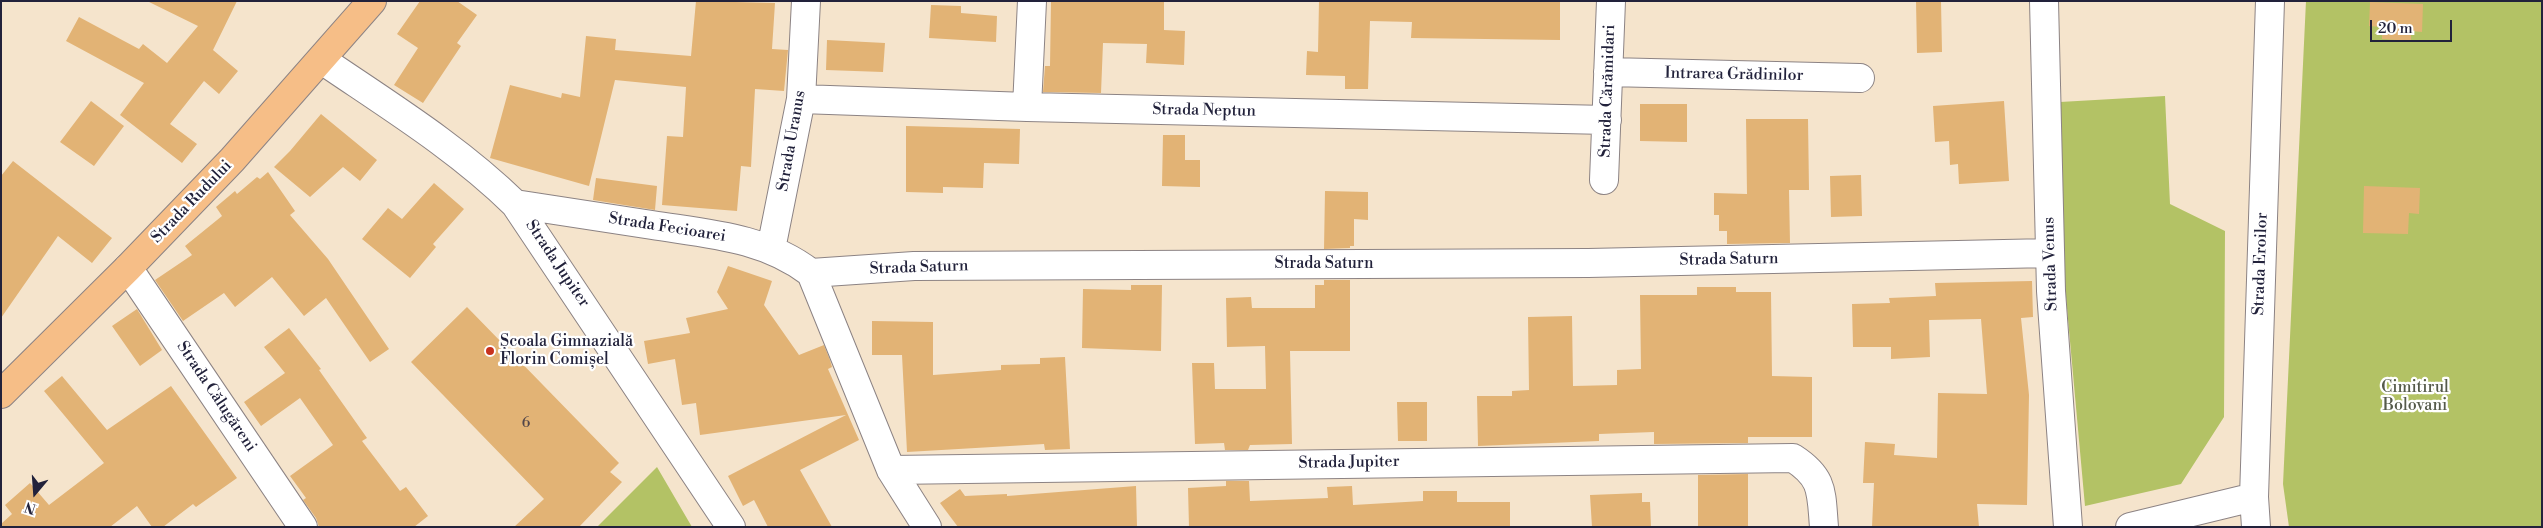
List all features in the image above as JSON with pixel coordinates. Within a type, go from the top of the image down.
[{"type":"main road","name":"Strada Rudului","points":[[4,387],[128,268],[232,160],[372,1]]},
{"type":"street","name":"Strada Uranus","points":[[771,249],[802,99],[806,1]]},
{"type":"street","points":[[1028,108],[1032,1]]},
{"type":"street","name":"Strada Cărămidari","points":[[1604,180],[1611,1]]},
{"type":"street","name":"Strada Venus","points":[[2044,1],[2050,253],[2068,527]]},
{"type":"street","name":"Strada Eroilor","points":[[2256,527],[2254,497],[2270,1]]},
{"type":"street","name":"Strada Jupiter","points":[[322,60],[454,152],[489,178],[516,204],[730,527]]},
{"type":"street","name":"Intrarea Grădinilor","points":[[1608,72],[1860,78]]},
{"type":"street","name":"Strada Neptun","points":[[802,99],[1028,108],[1607,120]]},
{"type":"street","name":"Strada Fecioarei","points":[[516,204],[717,235],[771,249],[791,258],[811,273]]},
{"type":"street","name":"Strada Saturn","points":[[811,273],[914,266],[1578,263],[2050,253]]},
{"type":"street","name":"Strada Călugăreni","points":[[128,268],[303,527]]},
{"type":"street","points":[[811,273],[891,470],[927,527]]},
{"type":"street","name":"Strada Jupiter","points":[[891,470],[1793,458],[1810,468],[1819,484],[1824,527]]},
{"type":"street","points":[[2130,527],[2254,497]]},
{"type":"green space","name":"Cimitirul Bolovani","points":[[2306,1],[2542,1],[2542,527],[2289,527],[2283,484]]},
{"type":"green space","points":[[2165,96],[2170,204],[2225,231],[2224,417],[2181,484],[2085,506],[2049,110],[2060,102]]},
{"type":"green space","points":[[657,467],[692,527],[597,527]]},
{"type":"building","points":[[147,1],[237,1],[213,50],[238,71],[219,94],[204,81],[170,124],[197,144],[182,163],[120,115],[144,83],[66,41],[79,17],[139,49],[143,44],[167,63],[198,26]]},
{"type":"building","points":[[420,1],[457,1],[477,15],[457,43],[461,46],[423,103],[394,85],[418,48],[397,34]]},
{"type":"building","points":[[696,1],[775,3],[772,49],[788,50],[784,91],[755,89],[751,167],[741,166],[737,211],[662,205],[667,136],[683,137],[686,87],[615,80],[589,186],[490,158],[510,85],[561,98],[562,93],[580,97],[586,36],[616,39],[615,50],[691,56]]},
{"type":"building","points":[[1051,1],[1164,1],[1164,30],[1185,31],[1184,65],[1146,63],[1147,44],[1103,43],[1101,93],[1043,92],[1045,66],[1050,66]]},
{"type":"building","points":[[1319,1],[1560,1],[1560,40],[1411,38],[1412,22],[1370,21],[1368,89],[1345,89],[1345,76],[1306,75],[1307,51],[1318,52]]},
{"type":"building","points":[[1916,1],[1941,1],[1942,52],[1917,53]]},
{"type":"building","points":[[2370,2],[2423,4],[2422,32],[2411,31],[2411,41],[2382,39],[2382,27],[2369,26]]},
{"type":"building","points":[[931,5],[961,6],[961,13],[997,16],[996,42],[929,38]]},
{"type":"building","points":[[827,40],[885,43],[883,72],[826,70]]},
{"type":"building","points":[[91,101],[124,126],[94,166],[60,142]]},
{"type":"building","points":[[2004,101],[2009,181],[1959,184],[1958,164],[1950,165],[1949,141],[1935,142],[1933,106]]},
{"type":"building","points":[[1640,104],[1687,104],[1687,142],[1640,141]]},
{"type":"building","points":[[321,114],[377,160],[360,181],[343,167],[310,197],[274,167]]},
{"type":"building","points":[[1746,119],[1808,119],[1809,190],[1789,190],[1790,243],[1727,244],[1727,231],[1719,231],[1719,215],[1714,215],[1714,193],[1747,194]]},
{"type":"building","points":[[906,126],[1020,129],[1019,164],[984,163],[983,188],[943,187],[943,193],[906,192]]},
{"type":"building","points":[[1163,135],[1185,135],[1185,160],[1200,160],[1200,187],[1162,186]]},
{"type":"building","points":[[13,161],[112,238],[92,263],[58,236],[1,318],[1,176]]},
{"type":"building","points":[[268,172],[295,211],[290,215],[328,259],[389,349],[370,362],[326,298],[304,316],[272,277],[235,307],[224,293],[183,321],[155,280],[192,255],[185,246],[222,216],[216,207],[235,191],[237,194],[257,177],[260,179]]},
{"type":"building","points":[[1861,175],[1862,216],[1831,217],[1830,176]]},
{"type":"building","points":[[596,178],[657,186],[655,210],[593,200]]},
{"type":"building","points":[[434,183],[464,209],[433,244],[436,247],[410,278],[362,239],[388,208],[402,219]]},
{"type":"building","points":[[2364,186],[2420,188],[2419,214],[2409,213],[2408,234],[2363,233]]},
{"type":"building","points":[[1325,191],[1368,192],[1368,220],[1354,219],[1354,246],[1350,246],[1350,248],[1324,249]]},
{"type":"building","points":[[728,266],[772,281],[764,305],[799,355],[824,345],[830,360],[832,367],[828,369],[859,440],[800,470],[832,527],[768,527],[754,500],[743,506],[728,476],[846,415],[700,435],[696,403],[682,405],[675,359],[648,364],[644,341],[690,333],[686,318],[728,309],[717,292]]},
{"type":"building","points":[[1324,280],[1350,280],[1350,351],[1290,351],[1292,444],[1250,445],[1248,450],[1225,450],[1224,443],[1195,444],[1192,363],[1214,363],[1215,389],[1266,389],[1265,346],[1227,347],[1226,298],[1251,297],[1252,308],[1315,308],[1315,285],[1324,285]]},
{"type":"building","points":[[2032,281],[2033,317],[2021,318],[2029,395],[2027,505],[1977,504],[1979,527],[1872,527],[1874,483],[1863,483],[1865,442],[1895,444],[1894,455],[1937,458],[1938,393],[1987,394],[1981,319],[1929,320],[1930,357],[1891,359],[1891,347],[1853,347],[1852,304],[1890,303],[1889,298],[1936,296],[1935,283]]},
{"type":"building","points":[[1131,285],[1162,285],[1161,351],[1082,348],[1083,289],[1131,290]]},
{"type":"building","points":[[1697,287],[1736,287],[1736,292],[1771,292],[1772,376],[1812,377],[1812,437],[1748,437],[1748,443],[1654,444],[1654,432],[1599,434],[1599,441],[1478,446],[1477,396],[1512,396],[1512,391],[1529,390],[1528,317],[1572,316],[1573,386],[1617,385],[1617,370],[1641,369],[1640,295],[1697,295]]},
{"type":"building","name":"Școala Gimnazială Florin Comișel","points":[[467,307],[619,463],[610,472],[622,482],[579,527],[514,527],[544,499],[411,362]]},
{"type":"building","points":[[137,309],[162,350],[140,366],[112,326]]},
{"type":"building","points":[[872,321],[933,322],[933,375],[1001,370],[1001,365],[1040,364],[1040,358],[1065,357],[1070,449],[1045,450],[1044,444],[907,452],[902,355],[872,355]]},
{"type":"building","points":[[289,328],[321,369],[319,370],[367,438],[362,441],[400,491],[406,487],[428,516],[414,527],[319,527],[316,518],[303,500],[306,498],[290,476],[333,445],[300,398],[261,426],[244,402],[285,373],[264,347]]},
{"type":"building","points":[[62,376],[107,430],[171,386],[237,478],[196,507],[193,504],[163,527],[152,527],[137,506],[110,527],[1,527],[1,524],[12,514],[5,505],[30,483],[49,505],[104,463],[44,391]]},
{"type":"building","points":[[1397,402],[1427,402],[1427,441],[1398,441]]},
{"type":"building","points":[[1748,474],[1748,527],[1698,527],[1698,475]]},
{"type":"building","points":[[1226,481],[1249,481],[1250,501],[1328,498],[1327,487],[1352,486],[1353,505],[1423,501],[1423,491],[1457,491],[1457,502],[1510,502],[1510,527],[1189,527],[1188,488],[1226,486]]},
{"type":"building","points":[[1136,486],[1137,527],[958,527],[940,503],[960,489],[965,496],[1007,494],[1007,496]]},
{"type":"building","points":[[1642,493],[1642,502],[1650,502],[1651,527],[1592,527],[1590,495]]},
{"type":"place","name":"Școala Gimnazială Florin Comișel","points":[[490,351]]}]
